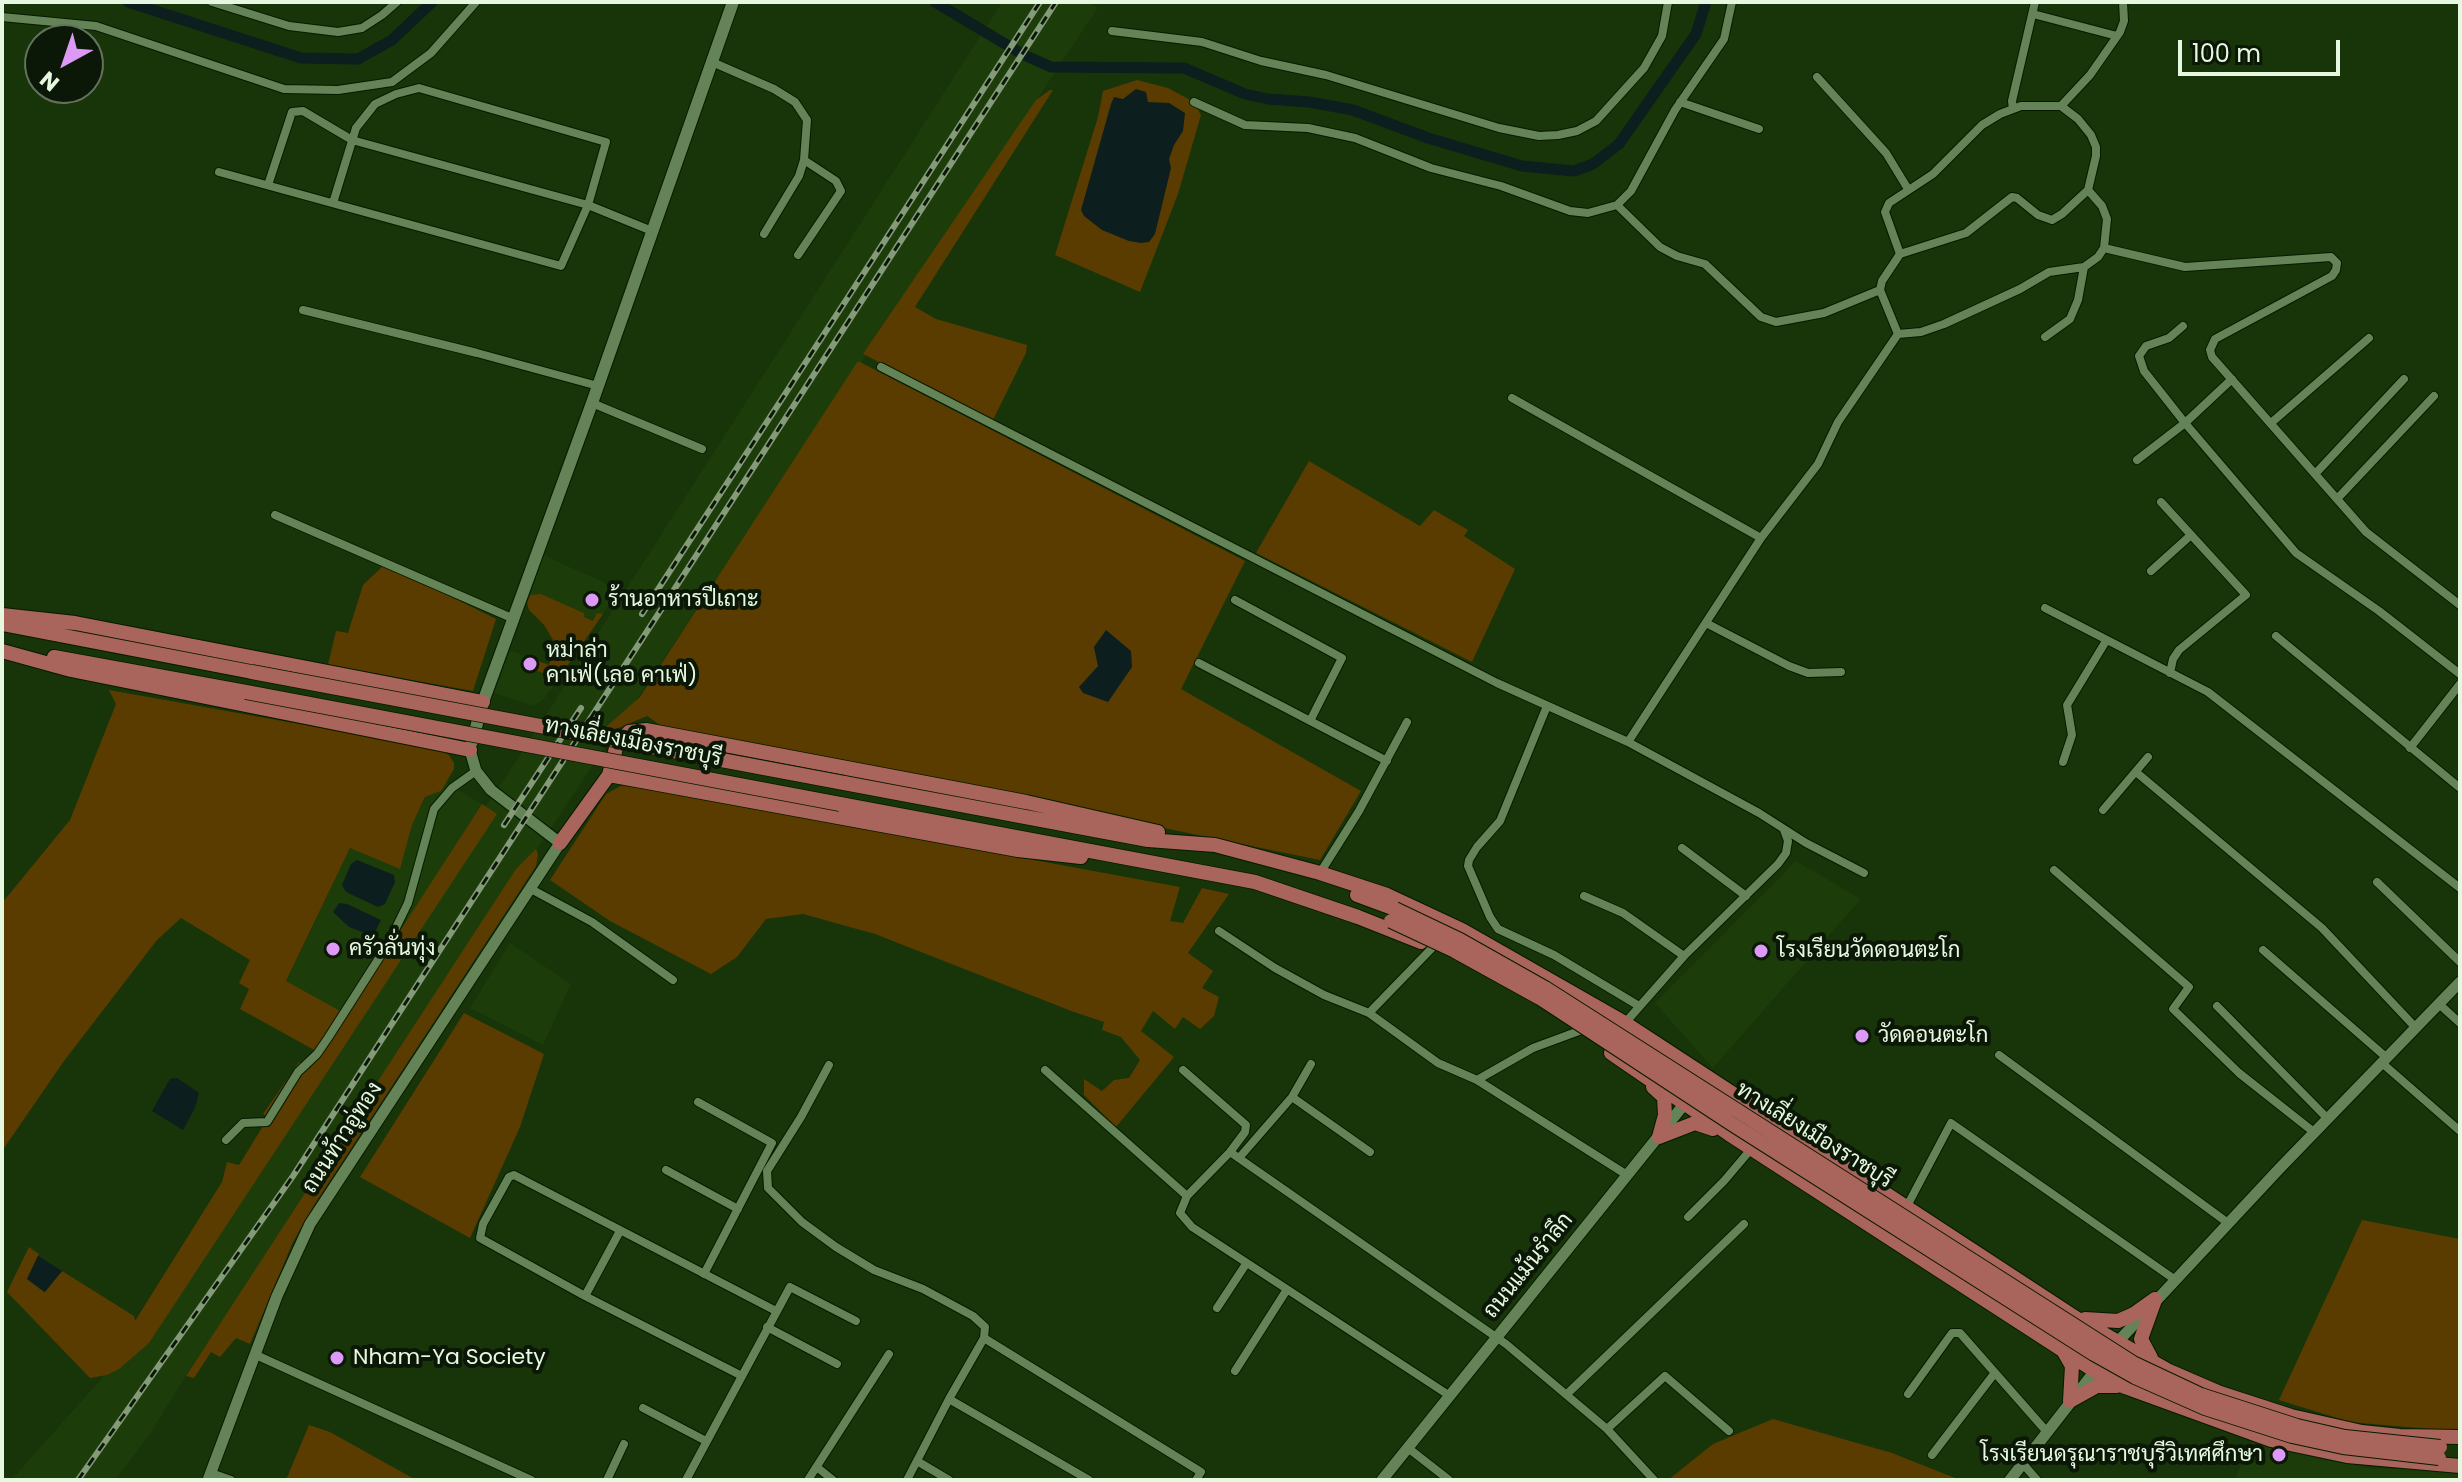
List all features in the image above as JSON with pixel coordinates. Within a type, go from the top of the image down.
[{"type":"main road","points":[[2,649],[71,670],[470,750],[483,702],[733,2]]},
{"type":"main road","points":[[2,615],[75,623],[483,702]]},
{"type":"main road","name":"ทางเลี่ยงเมืองราชบุรี","points":[[2,624],[1148,840],[1297,876],[1393,915],[1540,998],[1813,1176],[2135,1377],[2205,1408],[2292,1436],[2343,1447],[2439,1452],[2460,1458]]},
{"type":"main road","name":"ทางเลี่ยงเมืองราชบุรี","points":[[2,649],[1197,870],[1393,915]]},
{"type":"main road","points":[[560,843],[609,775],[616,748],[629,732],[646,730],[1026,802],[1215,845]]},
{"type":"main road","points":[[609,775],[1018,850],[1197,870]]},
{"type":"main road","name":"ทางเลี่ยงเมืองราชบุรี","points":[[1148,840],[1215,845],[1320,873],[1387,895],[1462,930],[1625,1023],[2076,1318],[2220,1393],[2291,1416],[2375,1433],[2460,1437]]},
{"type":"main road","name":"ทางเลี่ยงเมืองราชบุรี","points":[[1255,882],[1358,917],[1433,947],[1517,991],[1729,1134],[2095,1371],[2125,1387],[2271,1440],[2347,1456],[2460,1466]]},
{"type":"main road","points":[[1635,1069],[1664,1097],[1665,1115],[1659,1137]]},
{"type":"main road","points":[[1659,1137],[1695,1123],[1729,1134]]},
{"type":"main road","points":[[2076,1318],[2118,1321],[2155,1299]]},
{"type":"main road","points":[[2154,1361],[2141,1339],[2155,1299]]},
{"type":"main road","points":[[2064,1351],[2072,1366],[2070,1401]]},
{"type":"main road","points":[[2070,1401],[2097,1386],[2125,1387]]},
{"type":"main road","name":"ทางเลี่ยงเมืองราชบุรี","points":[[2439,1452],[2460,1445]]},
{"type":"street","points":[[212,2],[289,26],[338,32],[362,28],[397,2]]},
{"type":"street","points":[[2,17],[96,26],[284,89],[338,90],[392,82],[431,53],[476,2]]},
{"type":"street","points":[[1112,31],[1202,42],[1261,61],[1326,75],[1499,128],[1539,136],[1577,131],[1596,121],[1644,68],[1662,36],[1668,2]]},
{"type":"street","points":[[1194,102],[1245,125],[1308,128],[1355,138],[1431,168],[1501,186],[1570,211],[1588,213],[1617,205],[1631,191],[1680,102],[1724,39],[1732,2]]},
{"type":"street","points":[[2013,109],[2012,101],[2035,2]]},
{"type":"street","points":[[2061,106],[2090,75],[2117,36],[2124,21],[2123,2]]},
{"type":"street","points":[[2033,14],[2117,36]]},
{"type":"street","points":[[712,62],[774,89],[795,102],[807,120],[804,160],[799,176],[764,234]]},
{"type":"street","points":[[1817,77],[1886,153],[1908,189]]},
{"type":"street","points":[[219,172],[561,266],[588,205],[606,142],[419,88],[375,104],[356,128],[333,203]]},
{"type":"street","points":[[1680,102],[1759,129]]},
{"type":"street","points":[[1898,334],[1880,290],[1882,281],[1900,254],[1966,233],[2012,197],[2038,215],[2052,220],[2062,214],[2088,190],[2096,147],[2091,135],[2078,119],[2061,106],[2021,106],[1982,125],[1933,174],[1889,203],[1885,212],[1900,254]]},
{"type":"street","points":[[268,185],[292,112],[303,111],[352,140],[588,205],[652,231]]},
{"type":"street","points":[[798,255],[841,191],[836,181],[804,160]]},
{"type":"street","points":[[1898,334],[1921,332],[1944,324],[2049,272],[2084,267],[2104,248],[2107,219],[2102,206],[2088,190]]},
{"type":"street","points":[[1617,205],[1660,247],[1677,256],[1705,264],[1761,317],[1776,322],[1824,313],[1880,290]]},
{"type":"street","points":[[2104,248],[2185,267],[2331,257],[2337,263],[2332,276],[2215,339],[2210,350],[2212,357],[2366,532],[2460,605]]},
{"type":"street","points":[[2045,337],[2070,319],[2078,300],[2084,267]]},
{"type":"street","points":[[303,310],[598,386]]},
{"type":"street","points":[[2183,326],[2169,338],[2146,346],[2139,356],[2144,371],[2185,423],[2296,553],[2379,611],[2460,674]]},
{"type":"street","points":[[1628,742],[1761,538],[1818,464],[1838,422],[1898,334]]},
{"type":"street","points":[[2271,423],[2369,338]]},
{"type":"street","points":[[881,367],[1484,676],[1628,742],[1864,873]]},
{"type":"street","points":[[2137,460],[2185,423],[2232,379]]},
{"type":"street","points":[[2316,473],[2404,379]]},
{"type":"street","points":[[2337,499],[2434,396]]},
{"type":"street","points":[[1512,398],[1761,538]]},
{"type":"street","points":[[592,403],[702,449]]},
{"type":"street","points":[[2161,502],[2246,595],[2179,650],[2170,673]]},
{"type":"street","points":[[275,515],[514,619]]},
{"type":"street","points":[[2151,571],[2191,535]]},
{"type":"street","points":[[1235,600],[1342,658],[1310,721]]},
{"type":"street","points":[[2045,608],[2208,692],[2460,888]]},
{"type":"street","points":[[1706,623],[1808,673],[1841,672]]},
{"type":"street","points":[[2276,636],[2460,788]]},
{"type":"street","points":[[2063,762],[2072,735],[2067,705],[2106,641]]},
{"type":"street","points":[[1199,663],[1387,761]]},
{"type":"street","points":[[2410,748],[2460,684]]},
{"type":"street","points":[[1547,706],[1500,821],[1477,847],[1468,866],[1498,929],[1591,975],[1639,1006]]},
{"type":"street","points":[[1320,873],[1359,811],[1407,722]]},
{"type":"street","points":[[470,750],[476,771],[491,790],[560,843]]},
{"type":"street","points":[[2103,810],[2148,757]]},
{"type":"street","points":[[226,1140],[243,1123],[267,1122],[298,1072],[328,1038],[388,944],[408,903],[434,809],[452,788],[476,771]]},
{"type":"street","points":[[2136,772],[2322,928],[2416,1028]]},
{"type":"street","points":[[1625,1023],[1684,956],[1786,853],[1788,841],[1784,830]]},
{"type":"street","name":"ถนนท้าวอู่ทอง","points":[[209,1476],[277,1296],[310,1224],[560,843]]},
{"type":"street","points":[[1682,848],[1746,896]]},
{"type":"street","points":[[2054,870],[2189,987],[2173,1009],[2239,1073],[2315,1133]]},
{"type":"street","points":[[2377,882],[2460,962]]},
{"type":"street","points":[[531,889],[592,922],[673,980]]},
{"type":"street","points":[[1584,896],[1623,913],[1684,956]]},
{"type":"street","points":[[1219,931],[1275,968],[1324,995],[1369,1013],[1438,1063],[1477,1080],[1627,1175]]},
{"type":"street","points":[[1369,1013],[1433,947]]},
{"type":"street","points":[[2263,950],[2460,1131]]},
{"type":"street","points":[[2010,1480],[2118,1340],[2155,1299],[2460,982]]},
{"type":"street","points":[[2439,1004],[2460,1023]]},
{"type":"street","points":[[2217,1006],[2328,1119]]},
{"type":"street","points":[[1477,1080],[1533,1048],[1579,1031]]},
{"type":"street","points":[[1999,1055],[2228,1223]]},
{"type":"street","points":[[1239,1158],[1292,1097],[1311,1064]]},
{"type":"street","points":[[829,1065],[767,1171],[765,1178],[768,1188],[802,1222],[836,1247],[874,1270],[923,1289],[973,1316],[985,1327],[984,1338],[907,1480]]},
{"type":"street","points":[[1045,1070],[1187,1196]]},
{"type":"street","points":[[1183,1070],[1246,1125],[1230,1152],[1187,1196],[1180,1213],[1192,1227],[1246,1264],[1450,1396]]},
{"type":"street","name":"ถนนแม้นรำลึก","points":[[1382,1480],[1706,1077]]},
{"type":"street","points":[[1292,1097],[1370,1152]]},
{"type":"street","points":[[698,1102],[772,1143],[704,1274]]},
{"type":"street","points":[[1906,1208],[1951,1123],[2174,1279]]},
{"type":"street","points":[[1688,1217],[1752,1148]]},
{"type":"street","points":[[1230,1152],[1506,1344],[1607,1429],[1654,1480]]},
{"type":"street","points":[[666,1170],[738,1209]]},
{"type":"street","points":[[742,1376],[480,1238],[483,1224],[509,1177],[514,1175],[776,1311]]},
{"type":"street","points":[[1567,1394],[1744,1224]]},
{"type":"street","points":[[585,1296],[620,1231]]},
{"type":"street","points":[[1217,1308],[1246,1264]]},
{"type":"street","points":[[686,1480],[790,1287],[856,1321]]},
{"type":"street","points":[[1235,1371],[1286,1291]]},
{"type":"street","points":[[767,1327],[837,1364]]},
{"type":"street","points":[[1908,1394],[1952,1333],[1960,1333],[2047,1432]]},
{"type":"street","points":[[984,1338],[1201,1472],[1196,1480]]},
{"type":"street","points":[[808,1480],[889,1354]]},
{"type":"street","points":[[256,1355],[531,1480]]},
{"type":"street","points":[[1932,1455],[1994,1374]]},
{"type":"street","points":[[1607,1429],[1665,1376],[1729,1431]]},
{"type":"street","points":[[949,1399],[1089,1480]]},
{"type":"street","points":[[643,1408],[706,1441]]},
{"type":"street","points":[[607,1480],[624,1444]]},
{"type":"street","points":[[1408,1448],[1449,1480]]},
{"type":"street","points":[[917,1461],[949,1480]]},
{"type":"street","points":[[2023,1464],[2037,1480]]},
{"type":"street","points":[[818,1468],[833,1480]]},
{"type":"street","points":[[209,1476],[231,1480]]},
{"type":"shaded area","points":[[1002,2],[1088,2],[1098,8],[186,1375],[152,1431],[116,1480],[11,1480],[121,1357],[346,1015],[286,982],[350,848],[400,868],[412,825],[426,797],[441,791],[446,783],[482,804],[415,911],[522,752]]},
{"type":"shaded area","points":[[1137,80],[1168,88],[1194,102],[1201,115],[1178,194],[1140,292],[1055,255],[1098,117],[1103,91]]},
{"type":"shaded area","points":[[1136,89],[1146,92],[1148,102],[1169,103],[1185,113],[1183,131],[1169,159],[1171,168],[1155,234],[1149,242],[1141,243],[1102,230],[1081,210],[1114,97],[1123,99]]},
{"type":"shaded area","points":[[1053,90],[915,307],[936,319],[1027,345],[993,420],[863,354],[1036,100]]},
{"type":"shaded area","points":[[858,361],[1245,561],[1181,689],[1361,791],[1320,860],[660,725],[647,716],[616,729],[606,727],[640,697]]},
{"type":"shaded area","points":[[1309,461],[1420,526],[1434,510],[1468,530],[1464,536],[1515,569],[1472,662],[1256,553]]},
{"type":"shaded area","points":[[543,555],[618,592],[603,614],[597,613],[594,621],[583,617],[584,613],[541,594],[530,595]]},
{"type":"shaded area","points":[[385,564],[496,619],[473,691],[328,665],[336,631],[348,633],[363,585]]},
{"type":"shaded area","points":[[541,594],[584,613],[584,617],[593,621],[597,613],[603,614],[558,679],[535,670],[538,661],[549,665],[556,645],[544,625],[529,610],[527,603],[530,595]]},
{"type":"shaded area","points":[[1106,630],[1131,651],[1132,667],[1108,702],[1083,693],[1079,687],[1098,666],[1094,647]]},
{"type":"shaded area","points":[[510,650],[556,668],[553,676],[558,679],[544,699],[534,706],[494,693]]},
{"type":"shaded area","points":[[109,690],[439,749],[449,755],[454,769],[441,791],[425,797],[412,825],[400,869],[350,848],[286,981],[340,1011],[316,1051],[240,1009],[249,989],[239,983],[250,960],[181,918],[157,940],[64,1061],[2,1151],[2,903],[70,820],[116,704]]},
{"type":"shaded area","points":[[621,786],[1180,887],[1170,921],[1183,923],[1202,888],[1229,894],[1188,953],[1213,971],[1202,988],[1219,997],[1214,1016],[1200,1029],[1183,1017],[1175,1029],[1153,1011],[1141,1031],[1174,1057],[1116,1127],[1084,1095],[1084,1079],[1102,1091],[1114,1080],[1129,1078],[1140,1060],[1121,1037],[1102,1030],[1104,1022],[875,934],[803,914],[766,919],[737,957],[711,974],[610,921],[550,880],[606,794]]},
{"type":"shaded area","points":[[482,804],[497,814],[149,1343],[119,1369],[90,1378],[7,1292],[29,1247],[39,1254],[27,1279],[44,1292],[62,1271],[134,1316],[135,1321],[222,1182],[227,1162],[239,1165],[268,1118],[263,1114],[299,1062],[309,1069],[316,1061]]},
{"type":"shaded area","points":[[536,849],[536,866],[314,1205],[293,1242],[250,1344],[236,1338],[220,1357],[211,1352],[194,1378],[186,1376],[516,869]]},
{"type":"shaded area","points":[[357,860],[394,875],[395,882],[385,904],[378,907],[346,892],[342,885],[351,864]]},
{"type":"shaded area","name":"โรงเรียนวัดดอนตะโก","points":[[1796,861],[1861,899],[1713,1068],[1655,1003]]},
{"type":"shaded area","points":[[339,903],[381,920],[373,936],[349,927],[333,912]]},
{"type":"shaded area","points":[[510,943],[571,984],[543,1045],[470,1008]]},
{"type":"shaded area","points":[[464,1013],[544,1054],[520,1127],[470,1238],[360,1177]]},
{"type":"shaded area","points":[[177,1078],[199,1093],[183,1130],[152,1111],[170,1079]]},
{"type":"shaded area","points":[[2362,1220],[2460,1239],[2460,1429],[2350,1422],[2279,1400]]},
{"type":"shaded area","points":[[38,1256],[62,1271],[45,1292],[27,1279]]},
{"type":"shaded area","points":[[1773,1419],[1892,1453],[1960,1480],[1668,1480],[1713,1444]]},
{"type":"shaded area","points":[[309,1425],[330,1432],[416,1480],[286,1480]]},
{"type":"shaded area","name":"โรงเรียนดรุณาราชบุรีวิเทศศึกษา","points":[[2253,1442],[2370,1468],[2460,1471],[2460,1480],[2234,1480]]},
{"type":"waterway","points":[[128,2],[301,58],[358,59],[392,40],[432,2]]},
{"type":"waterway","points":[[935,2],[1022,54],[1051,67],[1184,68],[1245,94],[1353,110],[1428,138],[1522,166],[1574,171],[1593,164],[1619,144],[1696,34],[1706,2]]},
{"type":"railway","points":[[642,614],[1040,2]]},
{"type":"railway","points":[[78,1480],[293,1176],[1056,2]]},
{"type":"railway","points":[[504,825],[581,708]]},
{"type":"place","name":"ร้านอาหารปีเถาะ","points":[[592,600]]},
{"type":"place","name":"หม่าล่า คาเฟ่(เลอ คาเฟ่)","points":[[530,664]]},
{"type":"place","name":"ครัวลั่นทุ่ง","points":[[333,949]]},
{"type":"place","name":"โรงเรียนวัดดอนตะโก","points":[[1761,951]]},
{"type":"place","name":"วัดดอนตะโก","points":[[1862,1036]]},
{"type":"place","name":"Nham-Ya Society","points":[[337,1358]]},
{"type":"place","name":"โรงเรียนดรุณาราชบุรีวิเทศศึกษา","points":[[2279,1455]]}]
